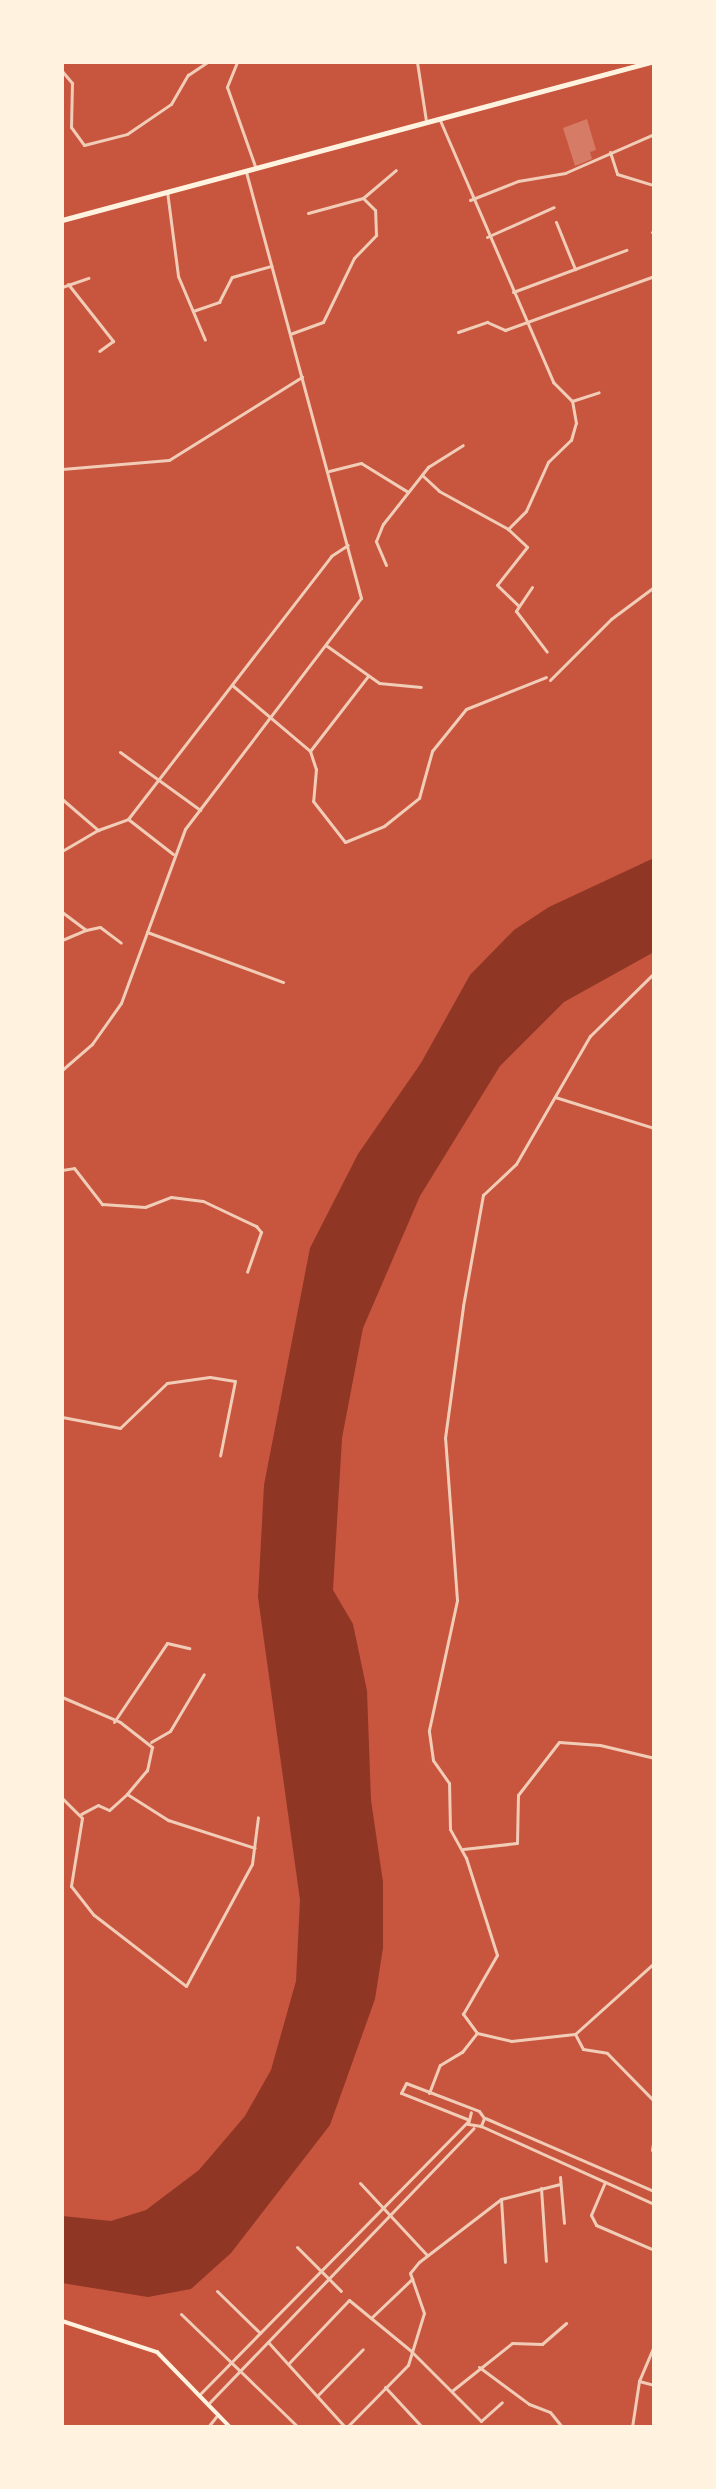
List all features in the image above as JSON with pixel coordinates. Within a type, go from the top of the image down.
[{"type":"highway","points":[[62,220],[651,62]]},
{"type":"main road","points":[[62,2321],[157,2352],[210,2402],[230,2427]]},
{"type":"street","points":[[62,71],[72,83],[71,127],[84,145],[127,134],[171,104],[188,75],[207,62]]},
{"type":"street","points":[[237,62],[227,87],[255,166]]},
{"type":"street","points":[[417,62],[426,121]]},
{"type":"street","points":[[439,118],[470,200],[553,382],[572,401],[576,423],[571,440],[548,462],[526,511],[508,529]]},
{"type":"street","points":[[470,200],[518,181],[565,173],[654,134]]},
{"type":"street","points":[[610,152],[615,173],[654,185]]},
{"type":"street","points":[[62,1070],[112,1020],[174,855],[200,810],[361,598],[245,169]]},
{"type":"street","points":[[308,213],[363,198],[396,170]]},
{"type":"street","points":[[167,191],[178,276],[205,340]]},
{"type":"street","points":[[290,334],[323,322],[354,258],[376,235],[375,210],[363,198]]},
{"type":"street","points":[[487,237],[554,207]]},
{"type":"street","points":[[556,222],[575,269]]},
{"type":"street","points":[[513,292],[626,250]]},
{"type":"street","points":[[193,311],[219,302],[232,277],[271,266]]},
{"type":"street","points":[[458,332],[481,323],[505,330],[654,276]]},
{"type":"street","points":[[65,285],[88,278]]},
{"type":"street","points":[[62,279],[113,341],[99,351]]},
{"type":"street","points":[[62,469],[169,460],[302,377]]},
{"type":"street","points":[[572,401],[599,392]]},
{"type":"street","points":[[386,565],[377,534],[422,475],[463,445]]},
{"type":"street","points":[[328,472],[361,463],[408,492]]},
{"type":"street","points":[[422,475],[439,491],[508,529],[527,547],[497,586],[518,605]]},
{"type":"street","points":[[62,851],[98,830],[128,819],[331,556],[348,545]]},
{"type":"street","points":[[532,587],[518,605],[517,615],[547,652]]},
{"type":"street","points":[[232,685],[310,751],[316,769],[313,801],[339,838],[349,841],[371,827],[384,826],[419,798],[432,751],[466,709],[548,679],[611,619],[654,587]]},
{"type":"street","points":[[327,646],[368,676],[395,688],[421,687]]},
{"type":"street","points":[[310,751],[368,676]]},
{"type":"street","points":[[120,752],[200,810]]},
{"type":"street","points":[[62,799],[98,830]]},
{"type":"street","points":[[128,819],[174,855]]},
{"type":"street","points":[[62,912],[86,930]]},
{"type":"street","points":[[62,940],[100,927],[121,943]]},
{"type":"street","points":[[147,932],[283,982]]},
{"type":"street","points":[[654,973],[590,1036],[516,1164],[483,1195],[454,1360],[445,1438],[457,1600],[429,1730],[433,1760],[449,1783],[446,1815],[462,1849],[497,1955],[463,2014],[477,2033],[511,2041],[575,2034],[654,1963]]},
{"type":"street","points":[[555,1097],[654,1128]]},
{"type":"street","points":[[62,1170],[74,1168],[102,1204],[145,1207],[171,1197],[203,1201],[256,1226],[261,1232],[247,1272]]},
{"type":"street","points":[[62,1417],[120,1428],[167,1383],[210,1377],[235,1381],[220,1456]]},
{"type":"street","points":[[114,1722],[167,1643],[189,1648]]},
{"type":"street","points":[[151,1742],[170,1731],[204,1674]]},
{"type":"street","points":[[62,1699],[151,1742]]},
{"type":"street","points":[[81,1814],[98,1805],[109,1810],[127,1794],[147,1770],[151,1742]]},
{"type":"street","points":[[462,1849],[517,1843],[518,1795],[559,1742],[600,1745],[654,1758]]},
{"type":"street","points":[[127,1794],[161,1817],[256,1849]]},
{"type":"street","points":[[62,1798],[81,1814]]},
{"type":"street","points":[[81,1814],[71,1886],[94,1915],[183,1986],[248,1873],[256,1849],[258,1817]]},
{"type":"street","points":[[429,2093],[440,2065],[462,2052],[477,2033]]},
{"type":"street","points":[[575,2034],[583,2049],[607,2053],[654,2101]]},
{"type":"street","points":[[474,2128],[467,2120],[401,2093],[406,2083],[654,2191]]},
{"type":"street","points":[[201,2393],[385,2206],[467,2120],[471,2112]]},
{"type":"street","points":[[481,2126],[484,2118]]},
{"type":"street","points":[[210,2402],[474,2128],[481,2126],[654,2204]]},
{"type":"street","points":[[652,2150],[654,2138]]},
{"type":"street","points":[[560,2177],[564,2223]]},
{"type":"street","points":[[605,2182],[591,2215],[596,2225],[654,2250]]},
{"type":"street","points":[[360,2183],[392,2213],[427,2255]]},
{"type":"street","points":[[268,2342],[346,2427],[408,2365],[424,2313],[410,2273],[427,2255],[501,2199],[560,2184]]},
{"type":"street","points":[[541,2188],[546,2261]]},
{"type":"street","points":[[501,2199],[505,2262]]},
{"type":"street","points":[[297,2247],[341,2291]]},
{"type":"street","points":[[371,2318],[412,2279]]},
{"type":"street","points":[[217,2291],[260,2334]]},
{"type":"street","points":[[289,2363],[349,2300],[411,2351],[481,2421],[502,2402]]},
{"type":"street","points":[[181,2314],[298,2427]]},
{"type":"street","points":[[453,2390],[478,2367],[516,2341],[542,2344],[566,2323]]},
{"type":"street","points":[[632,2427],[639,2381],[654,2345]]},
{"type":"street","points":[[318,2395],[363,2349]]},
{"type":"street","points":[[478,2367],[529,2404],[550,2412],[562,2427]]},
{"type":"street","points":[[639,2381],[654,2385]]},
{"type":"street","points":[[385,2387],[422,2427]]},
{"type":"street","points":[[208,2427],[219,2414]]},
{"type":"shaded area","points":[[654,858],[654,952],[564,1002],[500,1066],[420,1196],[363,1328],[342,1438],[333,1590],[353,1624],[367,1691],[371,1800],[383,1882],[383,1948],[375,1999],[330,2125],[231,2253],[191,2289],[148,2297],[62,2283],[62,2216],[111,2221],[146,2210],[199,2170],[245,2116],[271,2070],[296,1981],[300,1900],[258,1597],[264,1485],[310,1248],[358,1154],[421,1063],[470,975],[514,930],[549,907]]},
{"type":"building","points":[[587,119],[596,150],[590,152],[592,159],[575,166],[563,128]]}]
